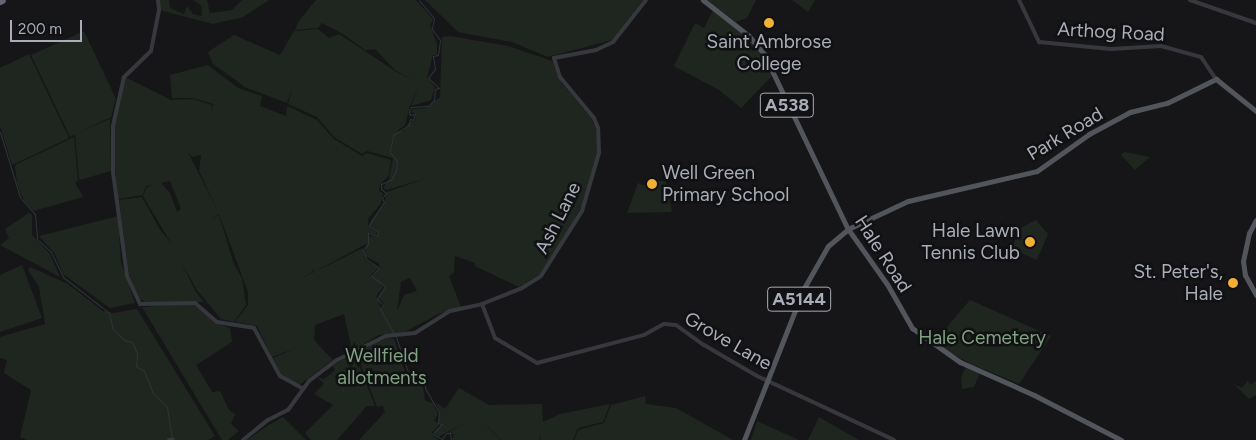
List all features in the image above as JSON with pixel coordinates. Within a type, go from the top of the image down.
[{"type":"main road","name":"Hale Road","points":[[703,0],[761,50],[848,229],[887,284],[909,324],[932,346],[969,367],[1034,395],[1121,440]]},
{"type":"main road","name":"Park Road","points":[[848,229],[908,201],[1037,171],[1090,134],[1130,112],[1167,103],[1216,80]]},
{"type":"main road","points":[[1216,80],[1256,111]]},
{"type":"main road","points":[[1256,220],[1249,233],[1243,261],[1245,275],[1256,295]]},
{"type":"main road","name":"A5144","points":[[744,440],[788,322],[822,255],[832,240],[848,229]]},
{"type":"street","points":[[158,0],[159,10],[151,51],[124,77],[113,126],[113,172],[123,264],[140,304],[195,303],[217,322],[254,328],[280,376],[303,389]]},
{"type":"street","name":"Ash Lane","points":[[243,440],[283,413],[303,389],[337,360],[377,339],[415,333],[450,311],[482,304],[530,284],[550,265],[582,211],[597,165],[597,124],[586,107],[560,78],[554,58],[609,45],[646,0]]},
{"type":"street","name":"Arthog Road","points":[[1018,0],[1039,42],[1111,49],[1162,46],[1201,57],[1216,80]]},
{"type":"street","points":[[1190,0],[1256,23]]},
{"type":"street","name":"Grove Lane","points":[[482,304],[495,338],[537,363],[644,335],[668,324],[680,327],[704,345],[767,380],[894,440]]},
{"type":"green space","points":[[158,0],[169,0],[170,8],[184,14],[187,6],[193,14],[202,16],[201,5],[193,0],[207,0],[210,13],[232,10],[242,0],[269,0],[243,17],[213,24],[159,10]]},
{"type":"green space","points":[[316,0],[416,0],[433,19],[430,25],[437,44],[437,55],[433,55],[427,78],[435,87],[431,100],[411,106],[418,88],[410,106],[405,125],[396,132],[404,131],[409,122],[415,121],[416,114],[411,112],[413,109],[426,108],[440,97],[442,37],[450,36],[508,46],[552,61],[560,81],[592,119],[597,133],[597,155],[582,205],[555,255],[539,275],[519,287],[475,266],[475,263],[455,256],[454,273],[449,276],[461,307],[438,314],[403,333],[379,335],[352,351],[344,314],[315,325],[314,340],[333,360],[299,385],[282,376],[273,358],[299,347],[272,357],[257,326],[235,322],[248,305],[248,292],[219,214],[212,219],[219,215],[234,264],[242,278],[246,305],[234,322],[221,319],[197,290],[181,262],[196,292],[204,302],[144,302],[138,297],[129,275],[119,200],[142,197],[159,228],[171,243],[143,196],[147,187],[153,185],[146,186],[143,195],[118,199],[114,157],[115,120],[125,77],[171,100],[193,99],[212,105],[211,112],[213,104],[193,98],[172,98],[170,75],[208,65],[238,88],[262,96],[260,106],[286,116],[287,106],[317,120],[334,139],[362,156],[367,153],[391,160],[389,175],[380,185],[379,191],[383,193],[381,203],[368,219],[368,225],[377,231],[376,235],[368,233],[368,244],[369,236],[377,237],[378,230],[371,225],[371,220],[383,206],[387,192],[427,178],[387,190],[383,188],[389,179],[393,158],[367,151],[362,154],[334,137],[317,117],[288,104],[292,89],[287,103],[245,87],[213,64],[208,52],[234,35],[280,55],[294,31],[318,29],[329,38],[339,34],[395,71],[413,80],[395,70],[375,49],[365,50],[343,34],[322,23],[318,28],[295,30],[298,22]],"holes":[[[188,152],[192,157],[201,155],[199,171],[219,214]],[[170,181],[181,209],[177,212],[170,193],[161,183]],[[366,244],[365,256],[378,263],[380,268],[372,277],[386,286],[378,297],[384,304],[382,309],[376,296],[384,286],[370,276],[378,268],[365,260],[363,248],[300,279],[313,272],[312,268],[314,272]],[[410,278],[417,291],[404,295],[397,311],[401,282]]]},
{"type":"green space","points":[[425,0],[643,0],[612,40],[548,57],[512,42],[458,32]]},
{"type":"green space","points":[[707,0],[756,0],[747,18],[736,22]]},
{"type":"green space","points":[[792,0],[815,0],[808,12]]},
{"type":"green space","points":[[714,8],[758,45],[774,74],[741,108],[719,90],[674,66],[695,23],[704,28]]},
{"type":"green space","points":[[84,31],[116,99],[111,117],[70,137],[31,55]]},
{"type":"green space","points":[[29,54],[69,138],[12,165],[0,126],[0,68]]},
{"type":"green space","points":[[110,119],[111,171],[79,180],[75,134]]},
{"type":"green space","points":[[74,137],[78,181],[75,182],[83,197],[34,211],[25,202],[17,185],[15,165]]},
{"type":"green space","points":[[1124,152],[1150,157],[1135,170],[1121,155]]},
{"type":"green space","name":"Well Green Primary School","points":[[657,181],[666,181],[672,212],[627,213],[638,183],[648,187],[649,183],[655,186]]},
{"type":"green space","points":[[29,213],[32,215],[32,235],[50,254],[60,277],[0,245],[9,238],[5,229]]},
{"type":"green space","points":[[118,216],[121,262],[135,303],[110,308],[63,274],[55,254],[39,236]]},
{"type":"green space","name":"Hale Lawn Tennis Club","points":[[1036,220],[1048,234],[1037,260],[1011,248],[1022,227]]},
{"type":"green space","points":[[22,265],[42,318],[0,332],[0,275]]},
{"type":"green space","points":[[30,267],[68,284],[103,311],[113,313],[137,309],[215,436],[208,440],[27,440],[20,437],[31,390],[4,373],[7,360],[0,358],[0,337],[45,324],[39,287],[28,270]]},
{"type":"green space","name":"Hale Cemetery","points":[[970,300],[1051,336],[1019,384],[971,364],[933,343]]},
{"type":"green space","points":[[194,305],[216,323],[230,328],[232,342],[196,365],[212,392],[220,391],[229,410],[235,414],[231,424],[239,431],[228,440],[222,440],[142,307]]},
{"type":"green space","name":"Wellfield allotments","points":[[387,338],[394,339],[408,381],[422,380],[425,401],[433,403],[438,414],[434,421],[440,424],[432,432],[433,436],[439,440],[359,440],[385,412],[383,406],[387,405],[377,407],[356,353]]},
{"type":"green space","points":[[354,353],[375,406],[367,406],[337,440],[311,440],[305,433],[333,405],[314,394],[324,384],[317,377],[324,379],[335,370],[332,366]]},
{"type":"green space","points":[[966,367],[980,373],[974,387],[962,389],[961,377]]},
{"type":"green space","points":[[1248,381],[1251,385],[1256,381],[1256,395],[1249,399],[1234,384],[1242,388]]},
{"type":"green space","points":[[459,388],[489,405],[542,404],[543,422],[560,414],[610,404],[603,422],[578,428],[573,440],[540,440],[541,432],[539,440],[501,440],[482,421],[500,440],[452,440],[454,435],[449,432],[463,424],[438,437],[434,431],[442,424],[438,422],[440,413],[436,402],[445,409]]},
{"type":"green space","points":[[645,396],[646,404],[676,408],[733,440],[574,440],[578,430],[604,423],[611,405]]},
{"type":"green space","points":[[283,417],[306,440],[247,440],[267,426]]},
{"type":"green space","points":[[819,417],[859,440],[808,440]]},
{"type":"green space","points":[[757,421],[799,440],[751,440]]},
{"type":"waterway","points":[[394,334],[380,309],[383,305],[377,299],[385,286],[371,276],[379,268],[366,259],[363,250],[368,244],[368,233],[377,236],[378,231],[369,225],[384,202],[382,198],[386,193],[381,189],[381,184],[391,180],[396,171],[397,161],[390,152],[393,135],[409,125],[410,119],[413,120],[415,114],[410,115],[411,107],[428,106],[434,100],[435,89],[439,88],[428,78],[435,69],[433,56],[438,55],[440,40],[432,29],[434,18],[419,0]]},
{"type":"waterway","points":[[0,132],[20,197],[35,214],[37,239],[51,252],[63,277],[109,313],[113,329],[124,340],[132,342],[137,353],[136,366],[144,371],[153,393],[167,407],[172,438]]},
{"type":"waterway","points":[[396,337],[408,371],[425,381],[425,388],[439,412],[438,423],[442,424],[433,434],[442,439],[446,433],[450,433],[451,440]]},
{"type":"place","name":"Saint Ambrose College","points":[[769,23]]},
{"type":"place","name":"Well Green Primary School","points":[[652,184]]},
{"type":"place","name":"Hale Lawn Tennis Club","points":[[1030,242]]},
{"type":"place","name":"St. Peter's, Hale","points":[[1233,283]]}]
